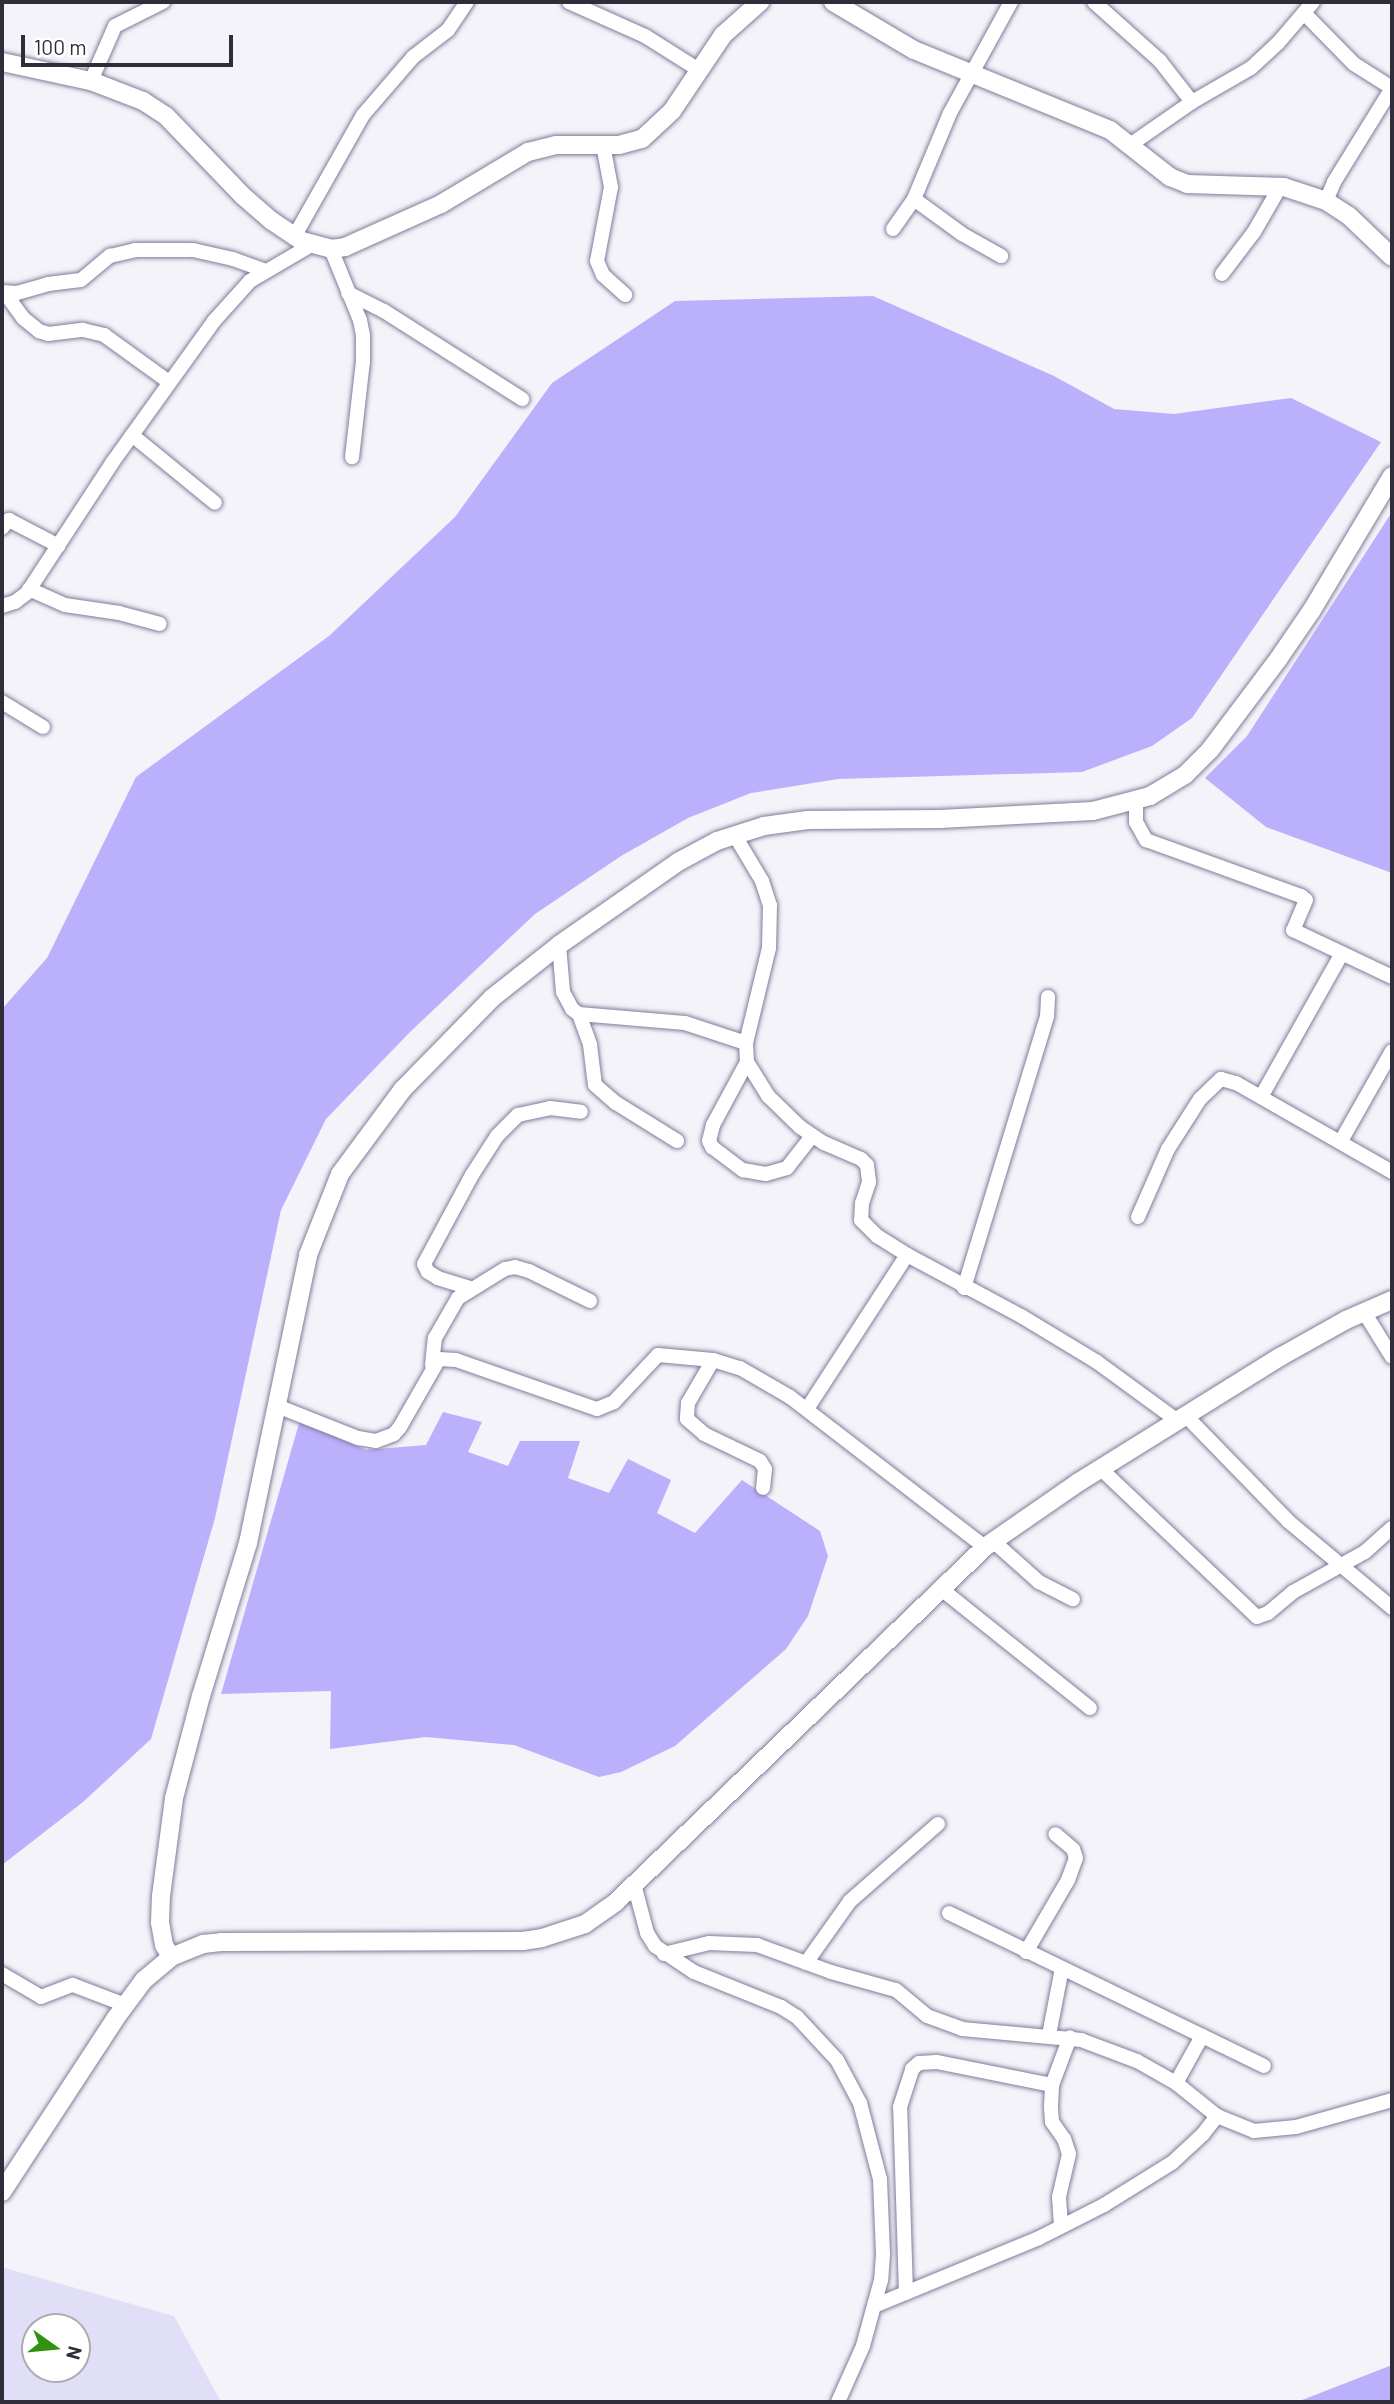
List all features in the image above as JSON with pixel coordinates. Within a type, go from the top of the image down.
[{"type":"street","points":[[91,81],[115,26],[163,2]]},
{"type":"street","points":[[294,237],[363,115],[413,57],[448,30],[467,2]]},
{"type":"street","points":[[569,2],[645,36],[699,70]]},
{"type":"street","points":[[2,62],[91,81],[122,91],[166,116],[243,195],[294,237],[311,245],[331,249],[345,247],[440,204],[528,152],[556,145],[632,143],[653,131],[672,111],[723,35],[760,2]]},
{"type":"street","points":[[835,2],[914,50],[1090,120],[1130,145],[1170,177],[1187,184],[1280,187],[1326,201],[1349,216],[1392,257]]},
{"type":"street","points":[[893,229],[915,199],[950,113],[975,73],[1011,2]]},
{"type":"street","points":[[1094,2],[1160,61],[1192,102]]},
{"type":"street","points":[[1130,145],[1192,102],[1251,68],[1308,7],[1346,57],[1392,88],[1334,182],[1326,201]]},
{"type":"street","points":[[603,145],[611,187],[597,261],[603,275],[625,295]]},
{"type":"street","points":[[1222,274],[1254,232],[1280,187]]},
{"type":"street","points":[[915,199],[962,234],[1001,256]]},
{"type":"street","points":[[2,606],[15,602],[29,589],[132,435],[214,321],[239,291],[264,270],[311,245]]},
{"type":"street","points":[[331,249],[360,320],[363,348],[352,457]]},
{"type":"street","points":[[169,383],[104,335],[83,330],[56,333],[39,331],[23,318],[4,293],[81,280],[110,256],[135,250],[193,250],[264,270]]},
{"type":"street","points":[[348,293],[384,311],[522,399]]},
{"type":"street","points":[[132,435],[215,503]]},
{"type":"street","points":[[171,1957],[164,1945],[160,1923],[160,1896],[174,1798],[248,1543],[308,1255],[340,1174],[403,1089],[492,998],[559,945],[678,862],[734,834],[764,826],[808,820],[1067,814],[1093,811],[1136,800],[1185,775],[1235,718],[1312,610],[1392,476]]},
{"type":"street","points":[[2,528],[9,520],[59,546]]},
{"type":"street","points":[[29,589],[65,605],[119,612],[160,624]]},
{"type":"street","points":[[2,702],[43,727]]},
{"type":"street","points":[[1136,800],[1136,822],[1146,840],[1301,896],[1306,900],[1293,930],[1392,977]]},
{"type":"street","points":[[734,834],[762,881],[770,905],[766,968],[746,1043],[747,1062],[768,1096],[812,1136],[853,1154],[867,1166],[869,1182],[860,1212],[862,1220],[877,1236],[907,1255],[964,1288],[1021,1316],[1097,1362],[1182,1419],[1339,1567],[1392,1608]]},
{"type":"street","points":[[559,945],[563,992],[572,1009],[579,1014],[685,1023],[746,1043]]},
{"type":"street","points":[[1261,1097],[1342,953]]},
{"type":"street","points":[[964,1288],[1047,1017],[1048,997]]},
{"type":"street","points":[[579,1014],[590,1045],[595,1085],[616,1103],[677,1141]]},
{"type":"street","points":[[1341,1141],[1392,1051]]},
{"type":"street","points":[[747,1062],[713,1125],[709,1141],[712,1147],[743,1170],[766,1174],[788,1167],[812,1136]]},
{"type":"street","points":[[1138,1217],[1168,1149],[1215,1081],[1227,1079],[1392,1172]]},
{"type":"street","points":[[471,1288],[438,1278],[428,1272],[424,1264],[472,1175],[497,1136],[517,1115],[550,1108],[582,1112]]},
{"type":"street","points":[[807,1409],[907,1255]]},
{"type":"street","points":[[432,1366],[433,1349],[441,1324],[458,1298],[505,1269],[515,1267],[590,1301]]},
{"type":"street","points":[[3,2188],[125,2005],[155,1968],[171,1957],[203,1944],[221,1942],[449,1942],[542,1938],[585,1924],[634,1884],[940,1588],[989,1544],[1101,1468],[1315,1336],[1363,1311],[1392,1300]]},
{"type":"street","points":[[1363,1311],[1392,1357]]},
{"type":"street","points":[[277,1406],[359,1438],[376,1441],[394,1434],[432,1366],[439,1359],[447,1357],[597,1409],[614,1402],[651,1359],[658,1355],[713,1360],[757,1376],[807,1409],[1039,1582],[1073,1599]]},
{"type":"street","points":[[713,1360],[688,1403],[687,1419],[704,1434],[761,1461],[765,1469],[762,1488]]},
{"type":"street","points":[[1101,1468],[1256,1617],[1268,1613],[1293,1592],[1365,1552],[1392,1528]]},
{"type":"street","points":[[940,1588],[1090,1709]]},
{"type":"street","points":[[806,1963],[850,1901],[938,1824]]},
{"type":"street","points":[[1026,1952],[1068,1880],[1076,1858],[1073,1849],[1055,1834]]},
{"type":"street","points":[[634,1884],[647,1933],[664,1954],[694,1972],[782,2007],[797,2017],[826,2046],[846,2074],[860,2103],[880,2179],[883,2254],[863,2346],[838,2402]]},
{"type":"street","points":[[949,1913],[1264,2066]]},
{"type":"street","points":[[664,1954],[709,1943],[739,1942],[757,1945],[896,1990],[928,2016],[962,2029],[1005,2035],[1070,2038],[1127,2057],[1176,2083],[1217,2116],[1254,2131],[1274,2131],[1331,2119],[1392,2100]]},
{"type":"street","points":[[1048,2035],[1062,1968]]},
{"type":"street","points":[[2,1974],[41,1997],[73,1985],[125,2005]]},
{"type":"street","points":[[1176,2083],[1202,2036]]},
{"type":"street","points":[[1061,2226],[1059,2197],[1069,2154],[1064,2138],[1052,2122],[1052,2085],[1070,2038]]},
{"type":"street","points":[[906,2293],[900,2107],[912,2070],[919,2063],[937,2062],[1052,2085]]},
{"type":"street","points":[[874,2305],[1061,2226],[1126,2192],[1173,2162],[1203,2134],[1217,2116]]},
{"type":"shaded area","points":[[873,296],[1054,376],[1114,409],[1174,414],[1291,398],[1381,442],[1192,718],[1152,746],[1082,772],[838,779],[751,793],[688,818],[621,856],[535,914],[410,1032],[326,1119],[281,1210],[215,1518],[151,1739],[83,1802],[2,1865],[2,1009],[47,958],[136,777],[329,636],[455,517],[552,383],[675,301]]},
{"type":"shaded area","points":[[1392,512],[1392,873],[1266,827],[1205,778],[1247,736]]},
{"type":"shaded area","points":[[443,1412],[482,1422],[468,1452],[508,1466],[520,1441],[580,1441],[568,1478],[609,1493],[628,1459],[671,1480],[657,1513],[695,1533],[742,1480],[820,1531],[828,1556],[808,1616],[786,1649],[675,1746],[621,1772],[599,1777],[514,1745],[426,1737],[330,1749],[331,1691],[221,1694],[300,1420],[366,1450],[426,1445]]},
{"type":"shaded area","points":[[5,2268],[174,2316],[221,2402],[2,2402],[2,2270]]},
{"type":"shaded area","points":[[1392,2365],[1392,2402],[1297,2402]]}]
